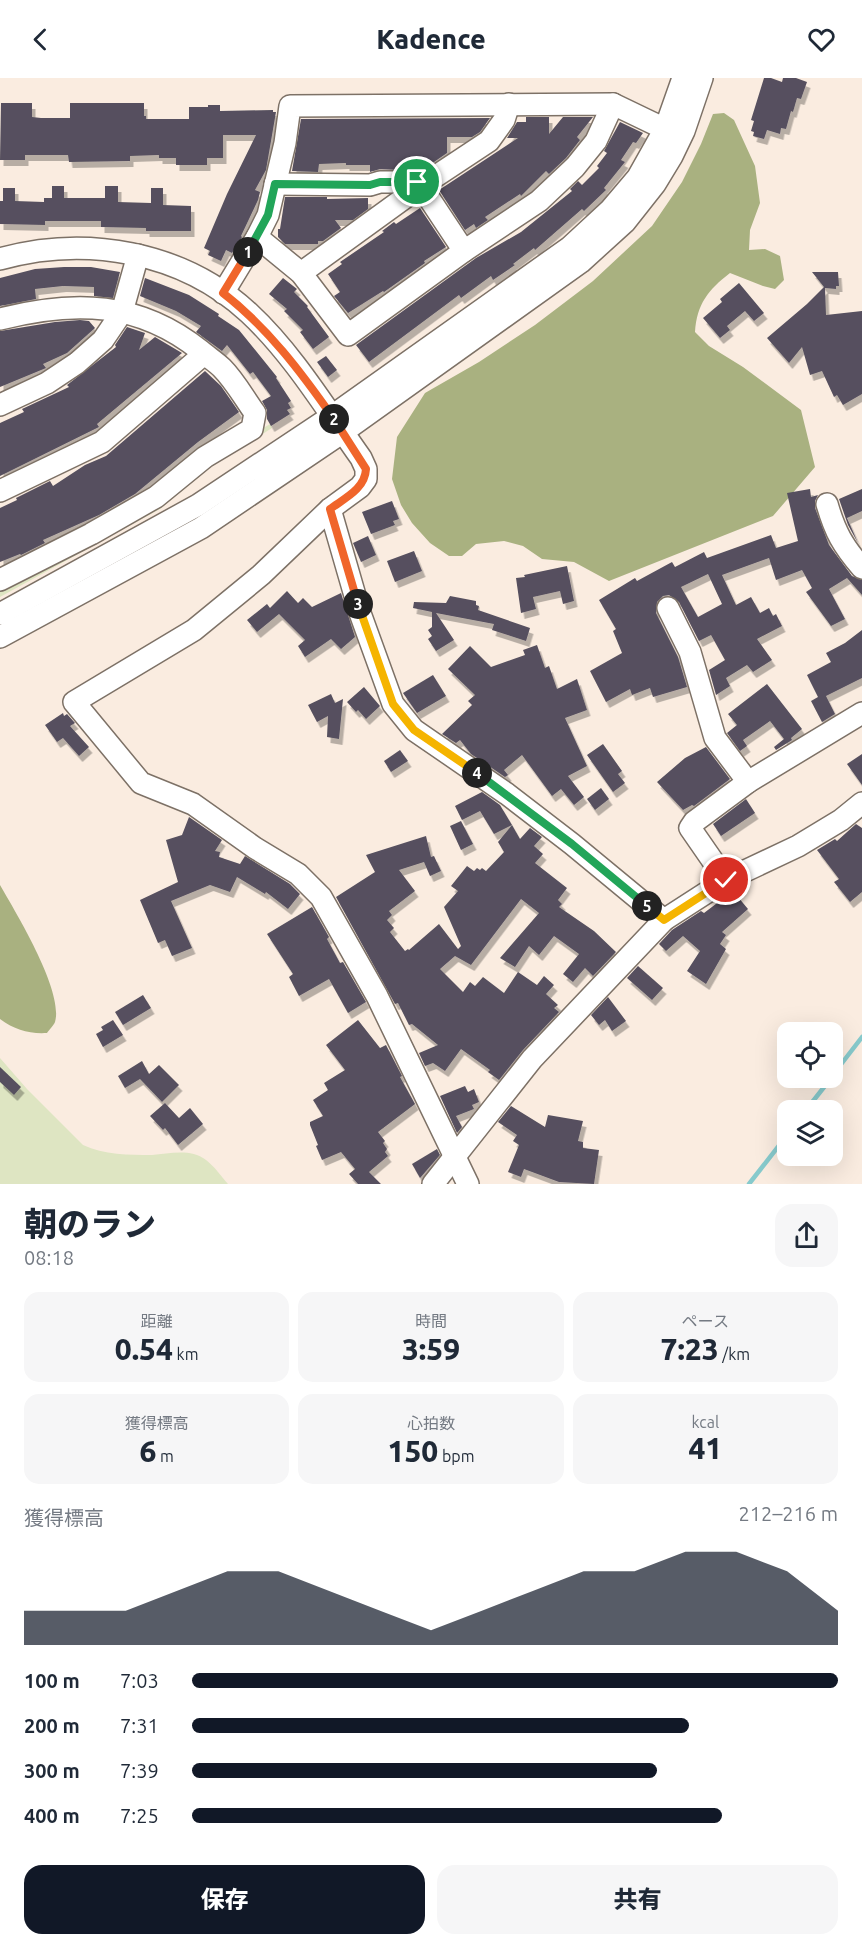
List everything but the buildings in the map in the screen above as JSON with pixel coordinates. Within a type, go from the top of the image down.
[{"type":"street","points":[[0,637],[201,528],[570,248],[610,210],[638,177],[665,129],[683,78]]},
{"type":"street","points":[[0,614],[198,505],[337,424],[581,262],[625,222],[655,184],[684,131],[702,78]]},
{"type":"street","points":[[301,273],[489,141],[504,120],[508,104]]},
{"type":"street","points":[[223,293],[268,215],[285,143],[290,106],[613,104],[665,129]]},
{"type":"street","points":[[257,237],[301,273],[348,335],[464,251],[539,201],[575,167],[596,141],[613,104]]},
{"type":"street","points":[[275,184],[370,185],[380,182],[417,182],[422,186],[464,251]]},
{"type":"street","points":[[370,185],[373,193],[387,211]]},
{"type":"street","points":[[0,259],[25,252],[66,248],[105,249],[138,255],[184,270],[223,293],[248,312],[276,342],[364,463],[366,479],[360,487],[330,509],[261,576],[194,630],[74,702],[141,783],[193,804],[255,848],[298,874],[321,897],[378,996],[468,1184]]},
{"type":"street","points":[[0,405],[47,383],[77,363],[103,340],[122,312],[138,255]]},
{"type":"street","points":[[0,319],[57,307],[86,306],[122,312],[154,322],[181,335],[222,368],[255,412],[252,429],[205,457],[156,497],[91,534],[0,580]]},
{"type":"street","points":[[0,491],[102,442],[204,354]]},
{"type":"street","points":[[827,504],[834,527],[846,549],[862,568]]},
{"type":"street","points":[[330,509],[360,613],[393,704],[414,730],[535,816],[664,920]]},
{"type":"street","points":[[668,608],[690,652],[715,738],[748,782]]},
{"type":"street","points":[[726,880],[690,828],[694,822],[748,782],[862,713]]},
{"type":"street","points":[[433,1184],[531,1059],[664,920],[726,880],[798,846],[841,820],[862,803]]},
{"type":"green space","points":[[724,113],[734,120],[755,166],[760,203],[750,230],[749,250],[765,249],[780,256],[784,280],[775,289],[730,273],[705,298],[698,313],[695,332],[709,346],[743,367],[801,410],[815,467],[773,516],[609,581],[574,562],[542,559],[523,546],[504,541],[476,544],[462,556],[449,556],[430,543],[412,523],[401,505],[392,479],[397,437],[425,393],[479,362],[535,325],[593,281],[652,226],[682,182],[713,114]]},
{"type":"green space","points":[[270,424],[272,428],[211,467],[160,509],[0,597],[0,587]]},
{"type":"green space","points":[[0,885],[27,932],[46,972],[56,1008],[55,1022],[47,1033],[22,1030],[0,1019]]},
{"type":"green space","points":[[0,1058],[27,1089],[83,1145],[117,1154],[193,1154],[209,1162],[228,1184],[0,1184]]},
{"type":"waterway","points":[[843,1062],[862,1037]]},
{"type":"waterway","points":[[814,1100],[823,1088]]},
{"type":"waterway","points":[[749,1184],[777,1148]]},
{"type":"route","points":[[417,182],[380,182],[370,185],[275,184],[268,215],[223,293],[248,312],[276,342],[332,416],[366,469],[366,479],[360,487],[330,509],[360,613],[393,704],[414,730],[507,794],[664,920],[726,880]]}]
